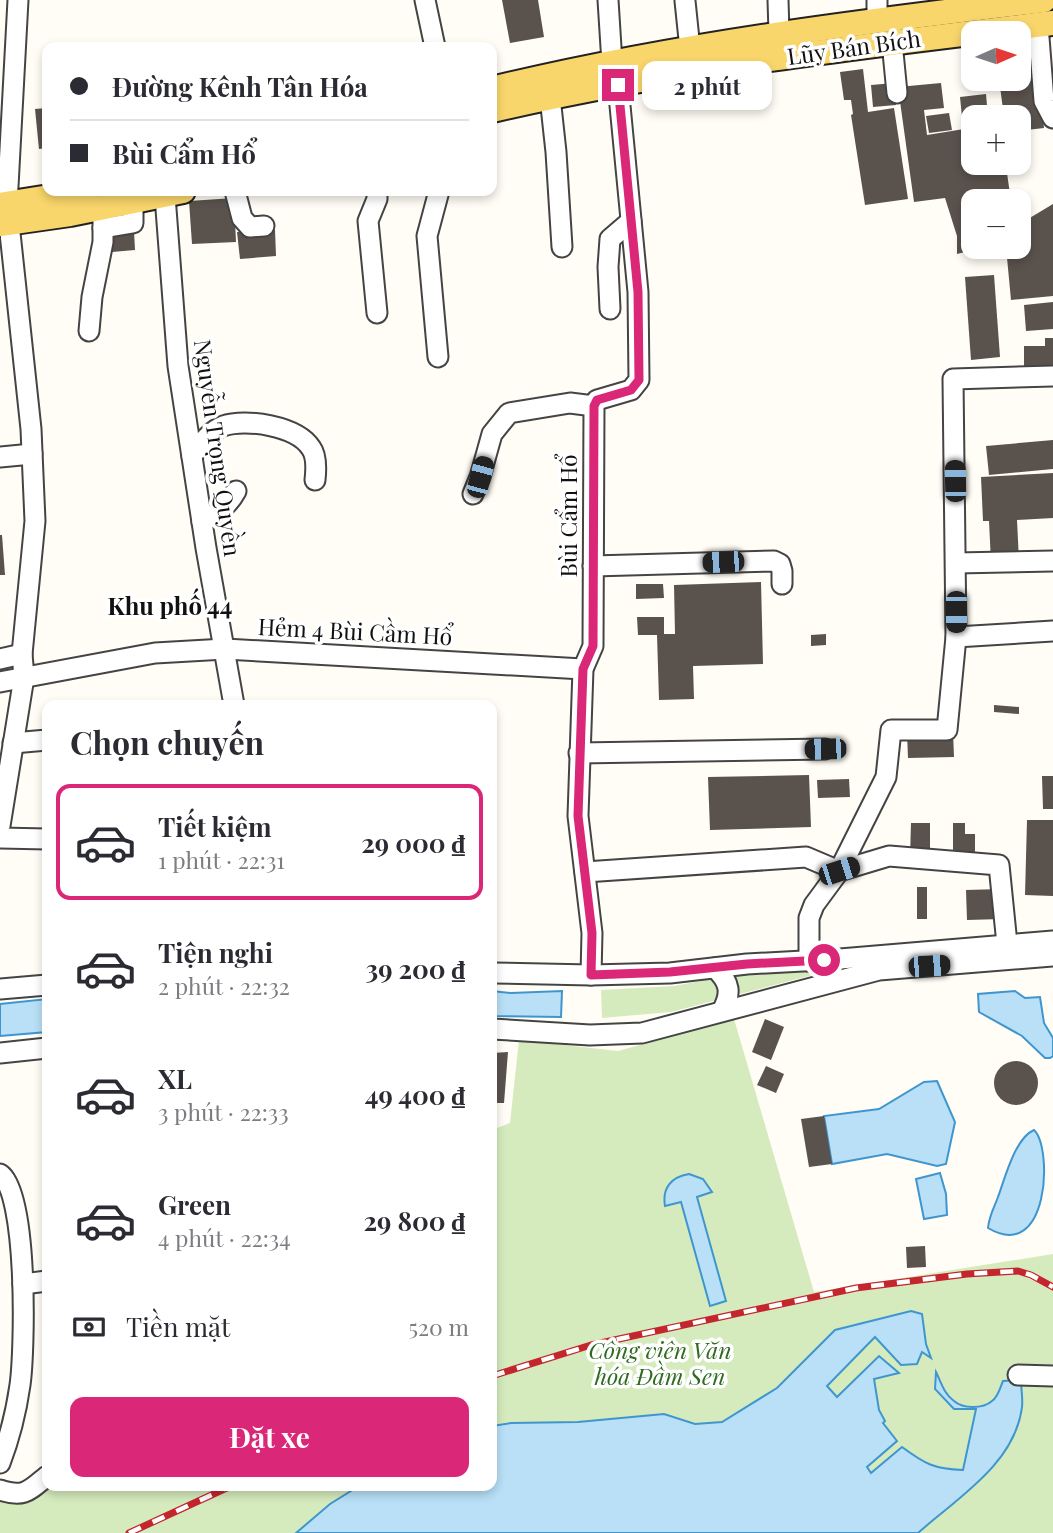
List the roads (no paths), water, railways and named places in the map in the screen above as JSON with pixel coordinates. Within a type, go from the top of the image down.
[{"type":"main road","name":"Lũy Bán Bích","points":[[497,109],[550,97],[690,49],[779,33],[877,10],[1044,0]]},
{"type":"main road","name":"Lũy Bán Bích","points":[[497,88],[1046,24]]},
{"type":"main road","points":[[4,214],[98,209],[160,196]]},
{"type":"street","points":[[0,827],[24,677],[22,654],[34,521],[32,454],[4,214],[8,78],[18,0]]},
{"type":"street","points":[[425,0],[434,42]]},
{"type":"street","points":[[473,494],[492,434],[509,413],[570,402],[594,406],[597,400],[631,390],[639,380],[638,292],[608,0]]},
{"type":"street","points":[[778,0],[779,33]]},
{"type":"street","points":[[685,1],[690,49]]},
{"type":"street","points":[[1046,24],[1044,101],[1053,118]]},
{"type":"street","points":[[892,42],[897,93]]},
{"type":"street","points":[[550,97],[562,247]]},
{"type":"street","name":"Nguyễn Trọng Quyền","points":[[174,196],[178,366],[233,700]]},
{"type":"street","points":[[237,196],[242,218],[250,227],[264,226]]},
{"type":"street","points":[[377,196],[368,221],[377,313]]},
{"type":"street","points":[[438,196],[427,236],[439,357]]},
{"type":"street","points":[[89,331],[92,297],[102,251],[98,209]]},
{"type":"street","points":[[610,309],[610,239],[631,221]]},
{"type":"street","points":[[809,961],[809,918],[814,905],[839,871],[886,777],[891,730],[947,730],[956,637],[953,379],[1053,376]]},
{"type":"street","name":"Bùi Cẩm Hổ","points":[[591,975],[592,933],[578,816],[583,669],[593,646],[594,406]]},
{"type":"street","points":[[192,456],[202,441],[222,426],[253,423],[283,429],[312,448],[315,480]]},
{"type":"street","points":[[0,457],[32,454]]},
{"type":"street","points":[[202,522],[227,504],[236,491]]},
{"type":"street","points":[[593,566],[774,561],[780,564],[782,584]]},
{"type":"street","points":[[956,563],[1053,561]]},
{"type":"street","points":[[956,637],[1053,631]]},
{"type":"street","name":"Hẻm 4 Bùi Cầm Hổ","points":[[0,682],[155,653],[225,649],[583,669]]},
{"type":"street","points":[[0,659],[22,654]]},
{"type":"street","points":[[13,743],[42,740]]},
{"type":"street","points":[[579,753],[825,749]]},
{"type":"street","points":[[0,838],[42,839]]},
{"type":"street","points":[[586,872],[806,857],[839,871],[889,856],[999,865],[1007,944]]},
{"type":"street","points":[[497,974],[670,972],[1053,941]]},
{"type":"street","points":[[497,1029],[590,1035],[642,1033],[879,970],[1053,956]]},
{"type":"street","points":[[715,968],[728,984],[729,993],[722,1011]]},
{"type":"street","points":[[0,989],[42,985]]},
{"type":"street","points":[[0,1053],[42,1049]]},
{"type":"street","points":[[0,1174],[7,1179],[17,1208],[23,1284],[21,1381],[13,1427],[0,1463]]},
{"type":"street","points":[[23,1284],[42,1282]]},
{"type":"street","points":[[1018,1375],[1053,1376]]},
{"type":"street","points":[[0,1490],[13,1494],[27,1493],[42,1480]]},
{"type":"water","points":[[562,991],[561,1017],[497,1016],[497,992]]},
{"type":"water","points":[[1015,991],[1025,998],[1040,997],[1044,1023],[1053,1038],[1053,1056],[1050,1058],[1045,1058],[1022,1036],[979,1012],[978,994]]},
{"type":"water","points":[[42,1000],[42,1032],[0,1036],[0,1004]]},
{"type":"water","points":[[937,1081],[955,1122],[946,1164],[937,1166],[887,1154],[832,1164],[824,1116],[879,1109],[924,1082]]},
{"type":"water","points":[[1034,1130],[1040,1141],[1044,1178],[1041,1199],[1034,1218],[1024,1230],[1008,1235],[988,1228],[1016,1150],[1027,1134]]},
{"type":"water","points":[[940,1173],[946,1194],[947,1215],[924,1219],[916,1179]]},
{"type":"water","points":[[689,1174],[703,1179],[712,1192],[697,1197],[726,1301],[710,1306],[681,1202],[665,1206],[664,1200],[669,1184]]},
{"type":"water","points":[[911,1311],[922,1314],[931,1358],[922,1352],[917,1364],[901,1365],[875,1337],[827,1386],[837,1397],[879,1356],[899,1373],[874,1379],[879,1410],[885,1421],[883,1423],[897,1441],[867,1467],[871,1473],[902,1447],[930,1464],[963,1470],[976,1409],[954,1409],[935,1389],[936,1372],[948,1395],[968,1407],[988,1404],[996,1397],[1003,1381],[1021,1380],[1022,1407],[1008,1446],[982,1479],[918,1533],[296,1533],[330,1504],[351,1491],[497,1491],[497,1425],[578,1422],[664,1414],[695,1424],[722,1422],[777,1388],[835,1330]]},
{"type":"railway","points":[[497,1374],[591,1345],[856,1288],[967,1274],[1018,1271],[1053,1287]]},
{"type":"railway","points":[[129,1533],[220,1491]]},
{"type":"district","name":"Khu phố 44","points":[[170,607]]},
{"type":"park label","name":"Công viên Văn hóa Đầm Sen","points":[[660,1364]]}]
